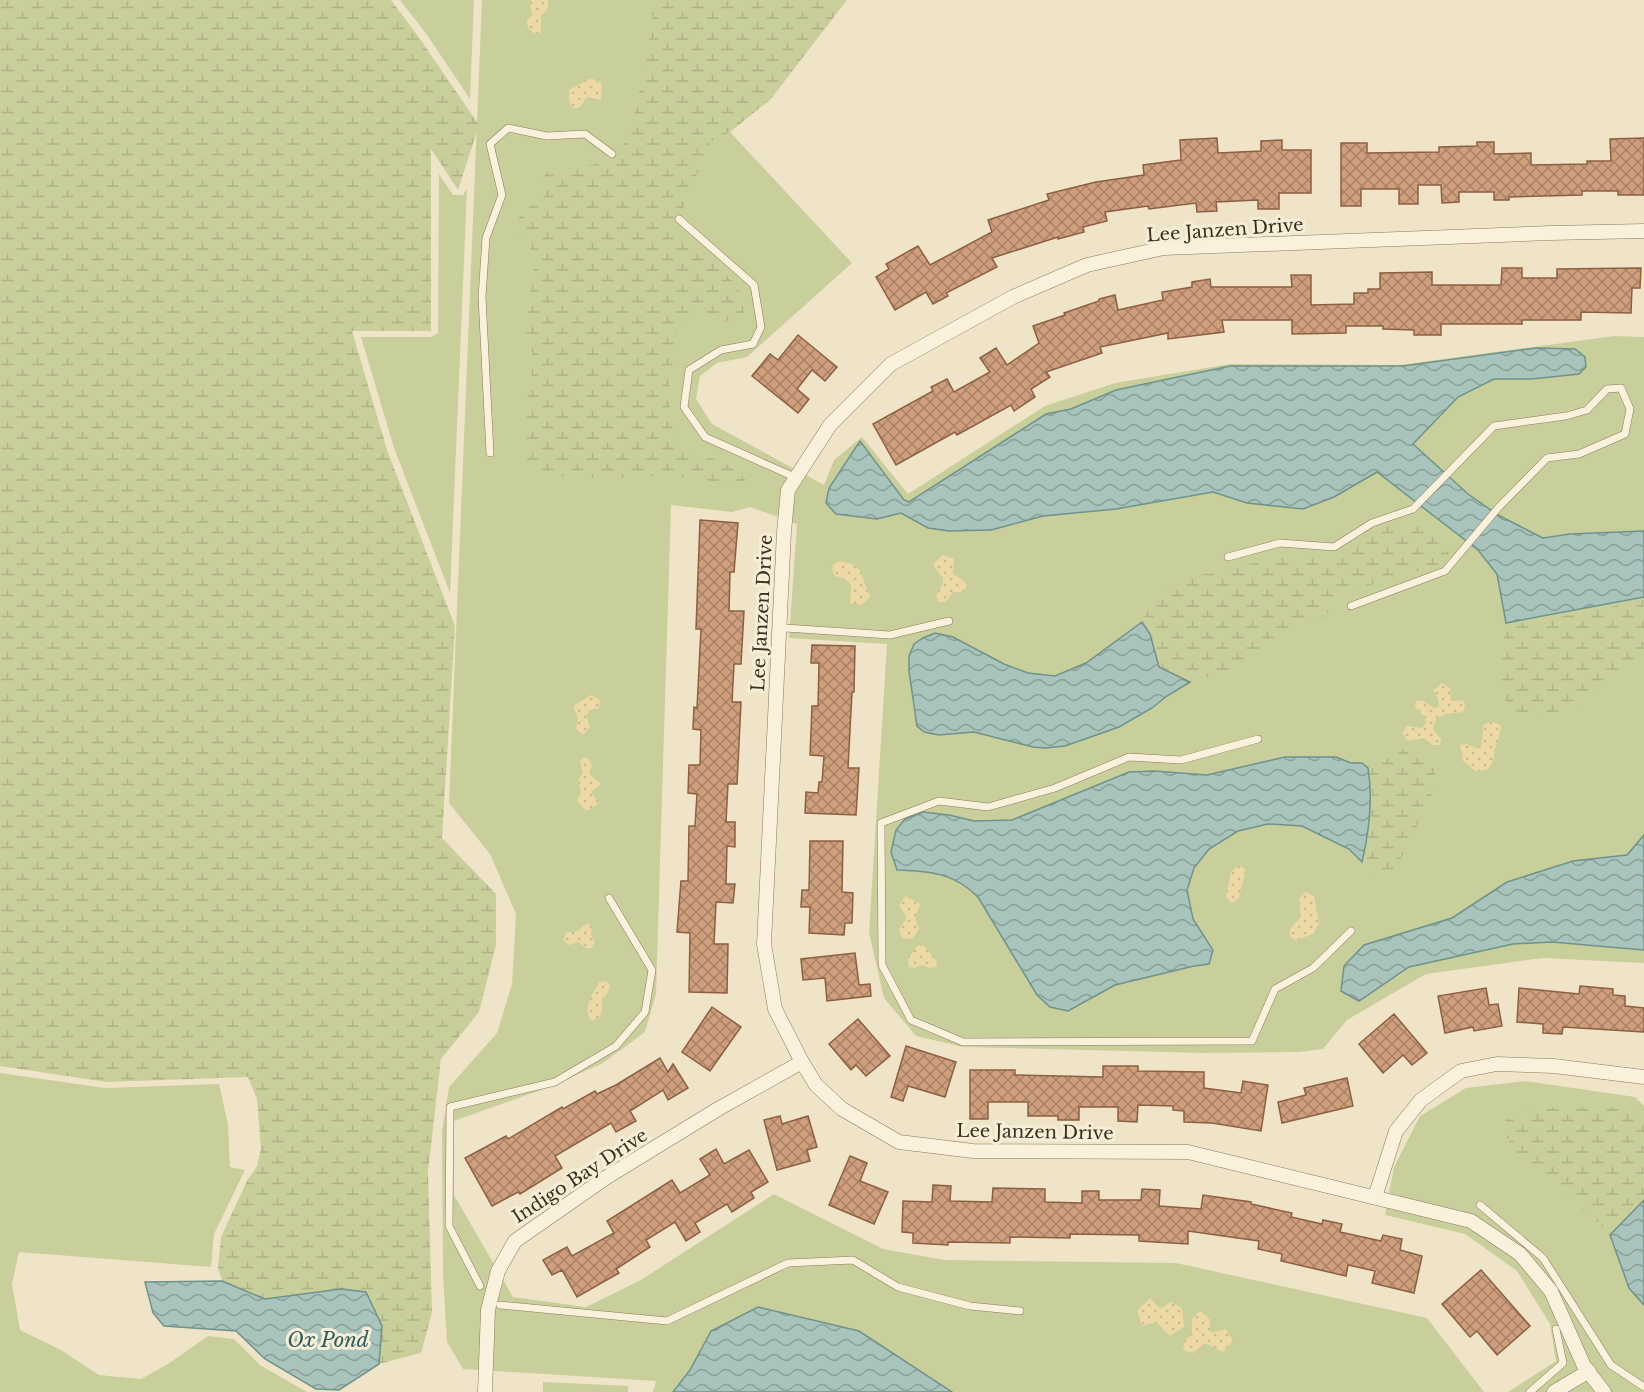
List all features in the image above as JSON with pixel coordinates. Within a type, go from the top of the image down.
[{"type":"street","name":"Lee Janzen Drive","points":[[1604,1392],[1589,1371],[1551,1291],[1520,1254],[1471,1221],[1188,1152],[973,1151],[899,1142],[842,1109],[816,1085],[775,1009],[764,944],[788,490],[830,425],[891,364],[1013,297],[1087,265],[1164,248],[1550,232],[1644,231]]},
{"type":"street","name":"Indigo Bay Drive","points":[[485,1392],[488,1310],[498,1271],[515,1241],[607,1177],[718,1109],[802,1062]]},
{"type":"street","points":[[1375,1197],[1396,1131],[1421,1100],[1461,1071],[1497,1064],[1554,1066],[1644,1077]]},
{"type":"street","points":[[1554,1392],[1589,1371]]},
{"type":"lane","points":[[490,453],[482,297],[486,238],[502,195],[490,144],[508,128],[547,136],[585,134],[612,153]]},
{"type":"lane","points":[[679,219],[754,285],[761,327],[753,344],[721,350],[689,370],[684,407],[705,437],[790,475]]},
{"type":"lane","points":[[1228,557],[1280,543],[1335,547],[1372,523],[1413,509],[1494,426],[1566,416],[1587,410],[1607,388],[1621,388],[1630,409],[1625,434],[1579,454],[1547,458],[1497,508],[1445,571],[1351,606]]},
{"type":"lane","points":[[785,628],[890,636],[949,621]]},
{"type":"lane","points":[[1258,739],[1181,760],[1129,757],[1055,788],[988,807],[939,801],[880,823],[882,965],[911,1020],[963,1041],[1252,1041],[1275,989],[1313,968],[1352,931]]},
{"type":"lane","points":[[480,1286],[449,1226],[450,1107],[555,1082],[616,1046],[645,1012],[652,970],[609,898]]},
{"type":"lane","points":[[1480,1205],[1543,1258],[1611,1365],[1644,1387]]},
{"type":"lane","points":[[500,1305],[667,1321],[788,1263],[853,1260],[897,1287],[970,1306],[1020,1311]]},
{"type":"lane","points":[[1530,1392],[1563,1364],[1556,1329]]},
{"type":"green space","name":"Ox Pond","points":[[0,0],[391,0],[479,125],[458,190],[431,149],[431,331],[352,331],[387,450],[455,626],[442,838],[496,894],[496,945],[479,1012],[441,1059],[428,1172],[432,1312],[421,1353],[379,1364],[382,1326],[341,1289],[265,1299],[222,1281],[218,1268],[221,1237],[247,1181],[257,1166],[261,1149],[257,1099],[248,1077],[106,1082],[0,1066]]},
{"type":"green space","points":[[400,0],[474,0],[470,99],[425,32]]},
{"type":"green space","points":[[482,0],[651,0],[730,132],[852,263],[747,357],[717,363],[700,376],[696,399],[712,424],[824,485],[834,460],[862,437],[908,494],[1045,406],[1115,383],[1230,364],[1399,365],[1614,336],[1644,337],[1644,963],[1543,958],[1426,974],[1347,1020],[1323,1049],[1299,1052],[1205,1053],[963,1047],[916,1036],[884,998],[869,933],[887,644],[789,638],[797,524],[750,507],[732,512],[671,505],[656,994],[645,1032],[603,1063],[552,1086],[454,1121],[454,1195],[513,1297],[586,1307],[641,1280],[774,1194],[883,1249],[944,1260],[1176,1263],[1427,1318],[1484,1392],[653,1392],[656,1381],[463,1369],[447,1342],[443,1274],[442,1132],[449,1087],[497,1033],[512,984],[516,914],[490,854],[449,803]]},
{"type":"green space","points":[[648,0],[847,0],[770,100],[730,132],[710,142],[682,211],[672,224],[737,285],[742,297],[744,315],[725,322],[695,315],[678,331],[668,389],[673,433],[685,447],[733,467],[746,480],[731,485],[663,475],[634,479],[535,475],[527,467],[526,407],[534,359],[524,329],[531,302],[530,280],[537,258],[515,224],[523,211],[544,198],[541,180],[552,166],[573,169],[597,164],[608,161],[622,150],[636,109],[653,18]]},
{"type":"green space","points":[[439,174],[453,195],[463,195],[467,189],[450,593],[394,448],[361,337],[431,337],[438,333]]},
{"type":"green space","points":[[1409,523],[1423,528],[1449,553],[1444,563],[1347,592],[1324,616],[1285,634],[1263,655],[1235,671],[1193,680],[1159,667],[1150,634],[1142,622],[1155,596],[1174,581],[1277,558],[1329,559],[1367,541],[1391,524]]},
{"type":"green space","points":[[1644,600],[1644,659],[1594,697],[1561,715],[1538,716],[1514,711],[1503,697],[1499,676],[1506,624],[1540,621]]},
{"type":"green space","points":[[1403,749],[1413,749],[1430,756],[1436,772],[1431,797],[1396,870],[1376,876],[1363,863],[1370,826],[1372,795],[1369,770],[1364,762],[1392,758]]},
{"type":"green space","points":[[0,1073],[105,1088],[219,1084],[228,1125],[230,1167],[245,1170],[214,1234],[211,1267],[19,1252],[12,1284],[20,1330],[61,1350],[99,1375],[141,1379],[168,1364],[208,1336],[234,1339],[260,1365],[307,1392],[0,1392]]},
{"type":"green space","points":[[1525,1081],[1635,1097],[1644,1106],[1644,1392],[1508,1392],[1556,1361],[1550,1324],[1517,1271],[1465,1234],[1385,1215],[1394,1167],[1420,1116],[1466,1088]]},
{"type":"green space","points":[[1565,1107],[1634,1108],[1644,1115],[1644,1197],[1609,1232],[1531,1167],[1507,1138],[1502,1124],[1508,1118],[1523,1111]]},
{"type":"green space","points":[[543,1382],[628,1386],[628,1392],[543,1392]]},
{"type":"sand","points":[[532,0],[548,0],[548,7],[541,17],[541,33],[535,34],[526,22],[532,15],[530,4]]},
{"type":"sand","points":[[591,78],[602,84],[601,100],[587,97],[579,108],[573,108],[569,100],[569,90]]},
{"type":"sand","points":[[942,555],[954,559],[953,574],[964,581],[967,586],[962,592],[953,592],[946,602],[938,602],[936,595],[943,584],[943,578],[933,565]]},
{"type":"sand","points":[[838,561],[858,568],[871,596],[862,605],[850,603],[851,586],[848,581],[835,576],[831,567]]},
{"type":"sand","points":[[1442,683],[1450,688],[1451,701],[1463,700],[1465,705],[1463,712],[1446,714],[1436,719],[1433,729],[1441,739],[1440,745],[1433,745],[1424,738],[1408,741],[1402,733],[1407,726],[1422,728],[1426,723],[1425,717],[1415,707],[1416,701],[1422,700],[1434,708],[1438,707],[1439,702],[1434,690]]},
{"type":"sand","points":[[591,695],[600,700],[599,708],[587,713],[590,727],[583,735],[576,729],[578,718],[573,706]]},
{"type":"sand","points":[[1492,721],[1501,726],[1493,759],[1488,769],[1477,772],[1463,761],[1460,745],[1466,744],[1476,748],[1482,745],[1483,725]]},
{"type":"sand","points":[[584,757],[589,759],[592,766],[589,774],[601,784],[591,792],[599,803],[587,811],[577,801],[581,792],[578,781],[583,772],[580,761]]},
{"type":"sand","points":[[1239,865],[1245,869],[1244,876],[1239,898],[1232,903],[1226,897],[1231,872]]},
{"type":"sand","points":[[1306,892],[1314,896],[1319,923],[1313,934],[1296,940],[1290,937],[1290,929],[1301,917],[1299,899]]},
{"type":"sand","points":[[906,896],[920,904],[915,918],[919,929],[912,939],[902,938],[899,929],[907,918],[899,905]]},
{"type":"sand","points":[[587,923],[592,926],[591,935],[595,942],[592,948],[586,948],[578,942],[569,945],[563,940],[567,932],[578,931]]},
{"type":"sand","points":[[923,945],[936,960],[937,967],[930,968],[922,965],[915,968],[909,967],[908,959],[917,946]]},
{"type":"sand","points":[[606,981],[610,986],[602,999],[602,1011],[599,1018],[592,1021],[588,1012],[589,1002],[599,982]]},
{"type":"sand","points":[[1150,1298],[1160,1309],[1171,1302],[1182,1308],[1184,1327],[1169,1336],[1157,1322],[1142,1326],[1137,1311]]},
{"type":"sand","points":[[1200,1311],[1209,1318],[1211,1333],[1226,1329],[1233,1341],[1223,1352],[1205,1343],[1193,1353],[1183,1350],[1185,1340],[1192,1334],[1192,1319]]},
{"type":"water","points":[[1536,348],[1575,349],[1585,357],[1586,367],[1579,374],[1532,379],[1494,379],[1458,397],[1413,444],[1468,494],[1498,515],[1543,538],[1570,534],[1644,531],[1644,597],[1506,623],[1497,574],[1478,550],[1377,472],[1334,497],[1303,509],[1247,503],[1213,492],[1116,509],[1043,516],[991,530],[949,531],[928,528],[901,513],[877,519],[836,514],[826,503],[829,488],[860,441],[904,500],[909,502],[1046,414],[1071,409],[1116,390],[1230,366],[1403,366]]},
{"type":"water","points":[[1142,622],[1150,634],[1159,667],[1190,682],[1119,727],[1065,746],[1045,748],[974,732],[939,735],[924,732],[917,726],[909,656],[914,644],[923,638],[935,633],[953,637],[1004,664],[1028,673],[1055,676],[1086,663]]},
{"type":"water","points":[[1285,757],[1336,757],[1351,763],[1362,763],[1368,768],[1370,815],[1362,862],[1349,849],[1302,826],[1268,824],[1238,831],[1209,849],[1194,868],[1187,890],[1193,919],[1213,950],[1209,964],[1115,985],[1068,1011],[1050,1007],[1037,995],[978,897],[951,878],[920,871],[897,870],[891,852],[896,830],[905,819],[923,812],[974,821],[1012,820],[1129,772],[1154,771],[1207,775]]},
{"type":"water","points":[[1644,835],[1644,950],[1552,942],[1513,944],[1409,967],[1359,1001],[1341,991],[1344,966],[1364,945],[1452,918],[1507,882],[1573,861],[1627,855]]},
{"type":"water","points":[[1644,1200],[1644,1305],[1629,1288],[1610,1235]]},
{"type":"water","name":"Ox Pond","points":[[222,1281],[265,1299],[341,1289],[366,1292],[382,1326],[379,1364],[339,1390],[316,1389],[265,1359],[236,1331],[164,1326],[153,1313],[145,1282]]},
{"type":"water","points":[[758,1307],[859,1331],[952,1392],[673,1392],[690,1370],[711,1331]]},
{"type":"building","points":[[1217,138],[1218,153],[1261,151],[1261,141],[1282,140],[1282,150],[1311,150],[1311,193],[1279,193],[1279,209],[1258,209],[1258,200],[1216,202],[1217,211],[1197,212],[1196,203],[1105,212],[1107,221],[1083,227],[1084,232],[1058,239],[1058,237],[992,258],[997,267],[946,293],[948,296],[933,304],[926,292],[895,310],[876,277],[889,269],[886,264],[918,246],[930,265],[992,232],[988,220],[1049,200],[1047,194],[1096,182],[1144,175],[1143,165],[1181,160],[1180,140]]},
{"type":"building","points":[[1644,138],[1644,195],[1618,195],[1618,191],[1582,191],[1582,195],[1509,197],[1509,200],[1494,200],[1494,192],[1459,192],[1459,202],[1442,203],[1441,185],[1418,185],[1418,204],[1399,204],[1399,189],[1361,189],[1361,206],[1341,206],[1341,143],[1367,143],[1367,153],[1439,152],[1439,147],[1477,146],[1477,142],[1494,142],[1494,154],[1531,153],[1531,165],[1611,161],[1610,139]]},
{"type":"building","points":[[1502,268],[1522,268],[1522,278],[1557,278],[1557,269],[1641,268],[1640,288],[1632,288],[1631,313],[1581,312],[1581,320],[1522,320],[1522,324],[1441,324],[1441,335],[1414,335],[1414,330],[1383,329],[1383,326],[1346,326],[1346,333],[1292,334],[1292,320],[1222,320],[1224,332],[1168,339],[1168,333],[1100,347],[1102,353],[1046,372],[1050,377],[1031,389],[1035,397],[1014,411],[1011,405],[957,435],[955,432],[896,465],[873,424],[933,391],[931,387],[947,379],[954,392],[990,372],[980,358],[996,348],[1007,365],[1039,343],[1033,326],[1065,315],[1064,313],[1099,301],[1099,299],[1115,295],[1118,310],[1163,300],[1162,292],[1192,287],[1192,282],[1210,279],[1211,287],[1292,287],[1291,275],[1311,275],[1311,305],[1354,304],[1354,293],[1368,293],[1368,289],[1380,289],[1380,273],[1432,272],[1432,285],[1501,285]]},
{"type":"building","points":[[798,335],[837,367],[825,381],[812,370],[797,389],[809,399],[798,413],[752,376],[770,354],[778,360]]},
{"type":"building","points":[[700,520],[738,523],[734,572],[730,572],[729,611],[744,611],[741,664],[734,664],[732,702],[741,702],[737,784],[728,784],[726,822],[735,822],[735,847],[727,846],[726,884],[735,884],[733,903],[716,902],[714,944],[728,944],[727,993],[689,992],[690,933],[677,932],[681,881],[688,881],[689,826],[695,826],[697,794],[688,793],[689,765],[700,765],[701,730],[693,729],[694,707],[697,708],[701,629],[696,629]]},
{"type":"building","points":[[812,645],[855,646],[848,768],[859,768],[856,815],[805,813],[806,792],[818,793],[819,782],[822,782],[824,756],[810,755],[812,706],[818,706],[819,663],[811,663]]},
{"type":"building","points":[[810,841],[843,841],[842,892],[853,893],[852,923],[845,923],[844,935],[809,933],[810,907],[801,907],[802,890],[809,890]]},
{"type":"building","points":[[855,953],[859,985],[870,984],[871,996],[827,1001],[825,978],[803,980],[801,959]]},
{"type":"building","points":[[1580,986],[1613,989],[1613,995],[1625,996],[1625,1006],[1644,1008],[1644,1032],[1563,1027],[1562,1034],[1543,1033],[1543,1024],[1517,1022],[1519,988],[1579,994]]},
{"type":"building","points":[[1486,988],[1489,1005],[1498,1004],[1502,1026],[1474,1031],[1473,1027],[1445,1033],[1438,996]]},
{"type":"building","points":[[712,1007],[741,1027],[710,1071],[682,1052]]},
{"type":"building","points":[[1394,1014],[1427,1053],[1412,1065],[1403,1055],[1383,1073],[1359,1044]]},
{"type":"building","points":[[858,1019],[890,1056],[866,1076],[856,1065],[851,1070],[829,1044]]},
{"type":"building","points":[[906,1046],[956,1062],[945,1097],[908,1086],[903,1101],[891,1097]]},
{"type":"building","points":[[660,1058],[668,1072],[673,1064],[688,1088],[668,1100],[663,1090],[630,1111],[636,1121],[616,1132],[611,1123],[555,1156],[562,1168],[520,1194],[518,1192],[492,1206],[465,1158],[506,1136],[508,1139],[562,1107],[563,1109],[595,1091],[597,1094],[616,1085]]},
{"type":"building","points":[[1103,1066],[1138,1066],[1138,1071],[1204,1072],[1204,1088],[1241,1093],[1243,1081],[1268,1085],[1261,1131],[1212,1123],[1184,1122],[1184,1111],[1173,1110],[1173,1106],[1138,1105],[1137,1122],[1118,1121],[1118,1107],[1079,1107],[1079,1120],[1058,1120],[1058,1116],[1028,1116],[1028,1102],[988,1102],[988,1119],[970,1119],[970,1070],[1015,1070],[1015,1075],[1103,1077]]},
{"type":"building","points":[[1347,1078],[1353,1106],[1282,1123],[1278,1102],[1306,1095],[1304,1088]]},
{"type":"building","points":[[780,1116],[782,1124],[808,1116],[817,1147],[807,1150],[810,1161],[777,1170],[764,1120]]},
{"type":"building","points":[[716,1149],[724,1164],[749,1150],[768,1182],[751,1192],[754,1198],[732,1212],[727,1204],[695,1223],[700,1232],[686,1241],[675,1222],[646,1240],[650,1247],[616,1269],[619,1273],[577,1297],[562,1270],[552,1275],[543,1260],[567,1247],[572,1256],[614,1233],[607,1221],[672,1180],[680,1193],[710,1175],[700,1159]]},
{"type":"building","points":[[850,1156],[867,1163],[860,1181],[888,1192],[874,1224],[829,1205]]},
{"type":"building","points":[[933,1185],[951,1186],[950,1201],[992,1202],[993,1188],[1045,1189],[1045,1202],[1082,1203],[1082,1191],[1099,1191],[1099,1200],[1141,1200],[1142,1189],[1160,1190],[1159,1206],[1201,1209],[1203,1195],[1251,1202],[1251,1204],[1292,1213],[1291,1217],[1322,1224],[1323,1220],[1342,1224],[1340,1232],[1381,1241],[1383,1235],[1402,1239],[1400,1250],[1422,1256],[1414,1293],[1372,1283],[1375,1271],[1348,1265],[1346,1276],[1281,1261],[1282,1254],[1258,1249],[1259,1241],[1188,1231],[1188,1244],[1139,1241],[1139,1235],[1070,1234],[1070,1238],[1010,1237],[1010,1243],[948,1242],[948,1245],[913,1243],[913,1233],[902,1232],[903,1201],[932,1202]]},
{"type":"building","points":[[1481,1270],[1530,1326],[1497,1355],[1477,1331],[1470,1337],[1442,1304]]}]
